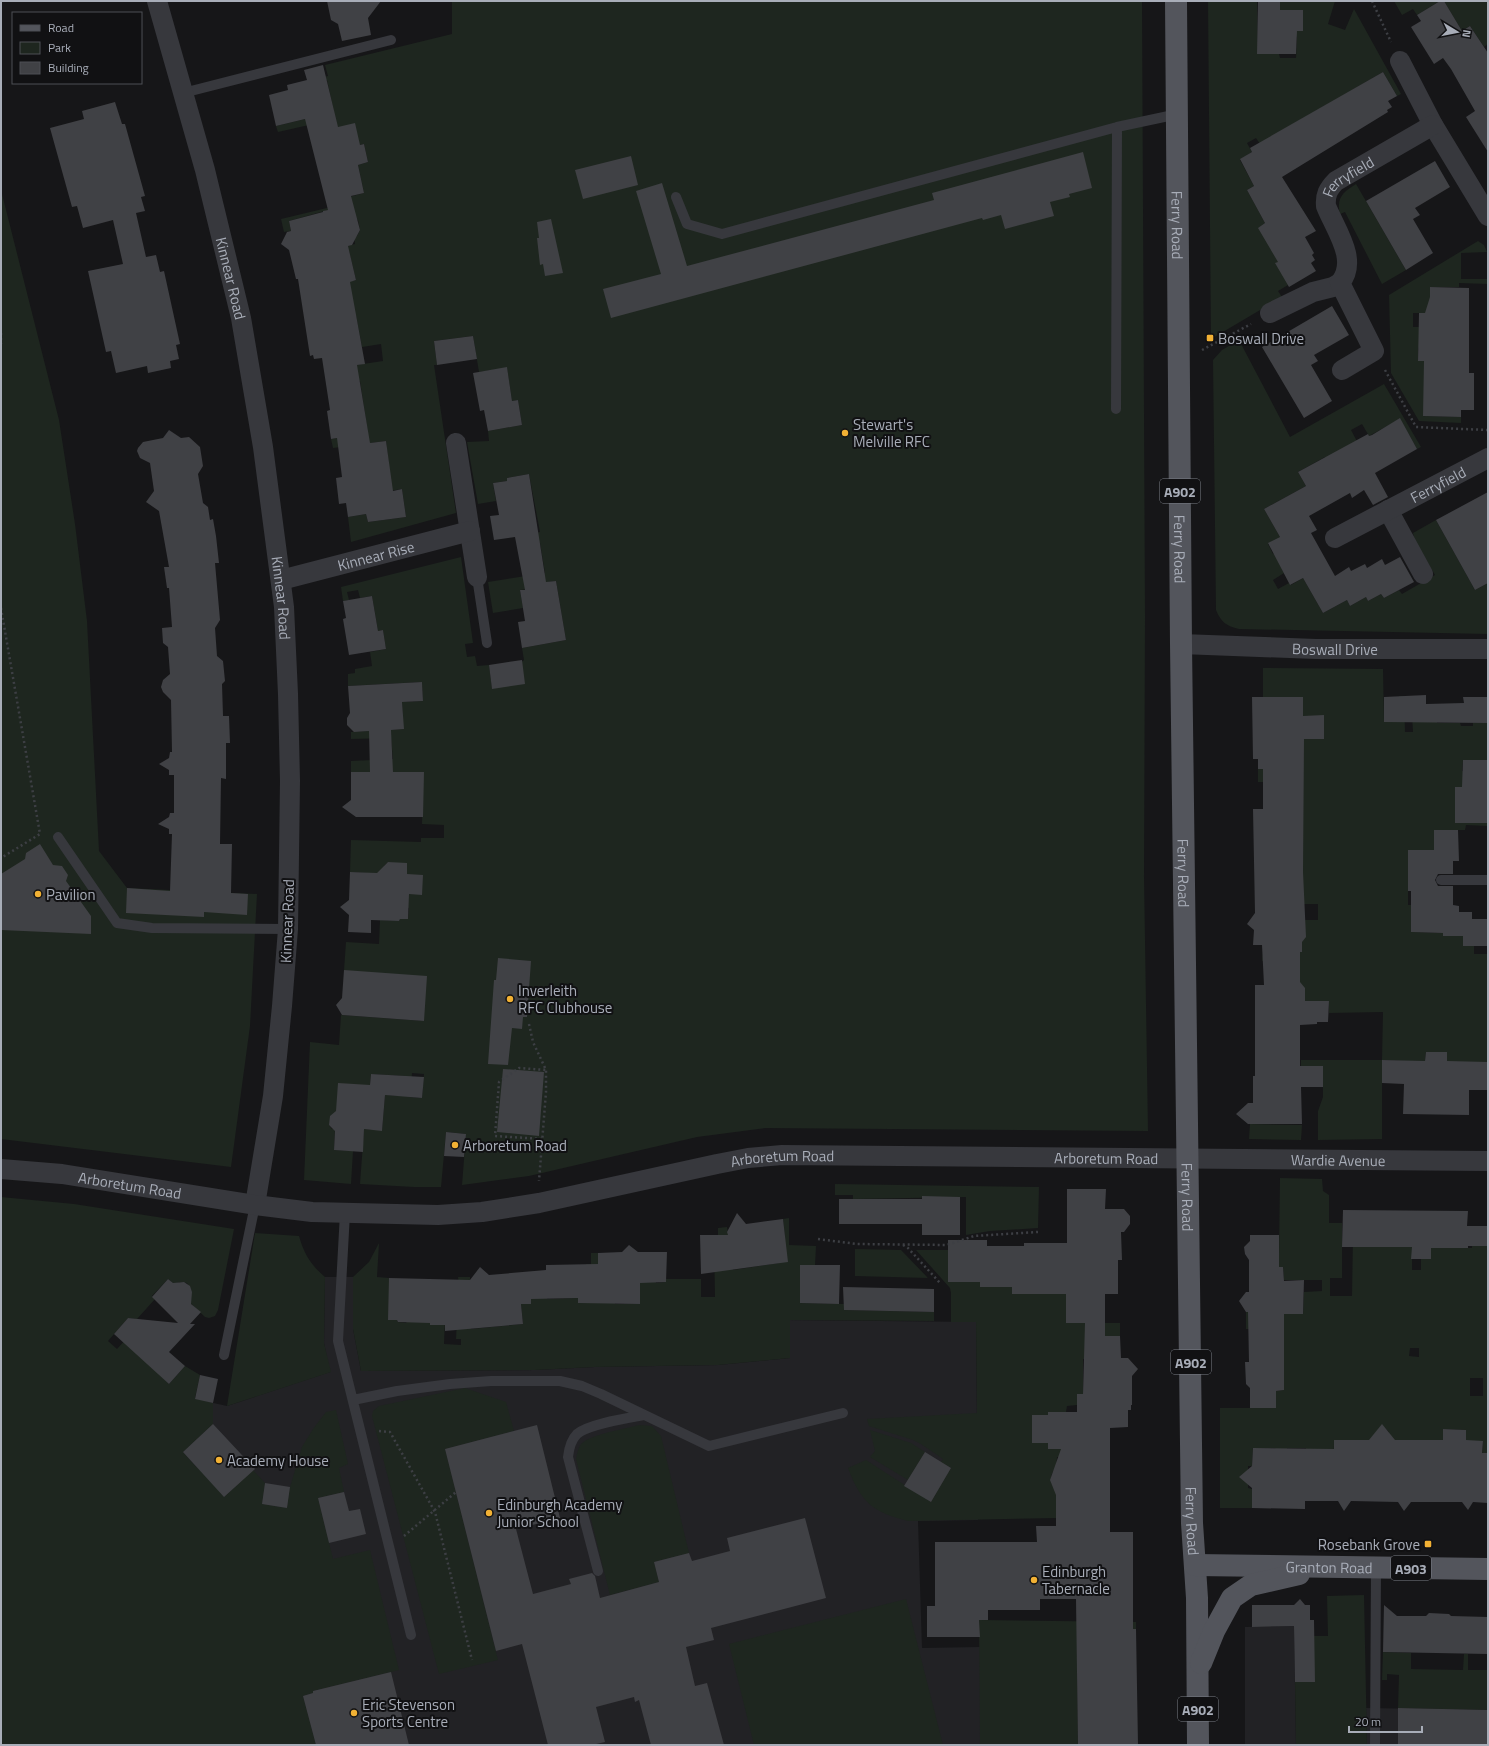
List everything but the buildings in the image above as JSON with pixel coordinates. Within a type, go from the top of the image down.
[{"type":"main road","name":"Ferry Road","points":[[1176,1],[1181,644],[1189,1160],[1192,1523],[1197,1598],[1198,1745]]},
{"type":"main road","name":"Granton Road","points":[[1195,1565],[1488,1569]]},
{"type":"main road","points":[[1197,1674],[1214,1631],[1232,1598],[1252,1585],[1333,1567]]},
{"type":"street","name":"Kinnear Road","points":[[157,1],[219,226],[248,353],[264,447],[282,580],[288,694],[290,795],[288,929],[273,1096],[255,1206]]},
{"type":"street","points":[[1400,61],[1434,125],[1488,216]]},
{"type":"street","name":"Ferryfield","points":[[1340,283],[1344,277],[1347,263],[1344,247],[1326,206],[1325,199],[1329,188],[1336,181],[1434,125]]},
{"type":"street","points":[[1270,313],[1313,292],[1333,287],[1340,283],[1374,351],[1342,370]]},
{"type":"street","points":[[456,443],[477,577]]},
{"type":"street","name":"Ferryfield","points":[[1335,538],[1488,458]]},
{"type":"street","points":[[1388,510],[1423,574]]},
{"type":"street","name":"Kinnear Rise","points":[[282,580],[470,531]]},
{"type":"street","name":"Boswall Drive","points":[[1181,644],[1316,649],[1488,649]]},
{"type":"street","name":"Arboretum Road","points":[[1,1169],[62,1174],[255,1206],[312,1212],[445,1215],[482,1212],[539,1203],[755,1157],[821,1155],[1189,1160]]},
{"type":"street","name":"Wardie Avenue","points":[[1189,1160],[1488,1161]]},
{"type":"lane","points":[[183,93],[391,40]]},
{"type":"lane","points":[[676,197],[688,224],[722,234],[1117,127],[1178,114]]},
{"type":"lane","points":[[1116,409],[1117,127]]},
{"type":"lane","points":[[477,577],[487,643]]},
{"type":"lane","points":[[58,837],[117,923],[152,928],[288,929]]},
{"type":"lane","points":[[1442,880],[1488,880]]},
{"type":"lane","points":[[224,1355],[255,1206]]},
{"type":"lane","points":[[345,1213],[338,1341],[411,1635]]},
{"type":"lane","points":[[353,1400],[397,1391],[450,1384],[509,1381],[560,1381],[597,1392],[709,1446],[843,1413]]},
{"type":"lane","points":[[598,1571],[570,1464],[569,1449],[574,1438],[583,1430],[644,1415]]},
{"type":"lane","points":[[1375,1745],[1376,1567]]},
{"type":"path","points":[[1372,1],[1400,61]]},
{"type":"path","points":[[1179,363],[1270,313]]},
{"type":"path","points":[[1,334],[1,344]]},
{"type":"path","points":[[1374,351],[1416,426],[1488,430]]},
{"type":"path","points":[[1,608],[40,834],[1,858]]},
{"type":"path","points":[[529,1024],[533,1042],[546,1070],[546,1092],[539,1173],[539,1203]]},
{"type":"path","points":[[542,1139],[495,1136],[499,1082],[519,1068],[546,1070]]},
{"type":"path","points":[[818,1239],[857,1244],[947,1245],[974,1236],[1038,1232]]},
{"type":"path","points":[[900,1244],[908,1248],[941,1284]]},
{"type":"path","points":[[360,1430],[390,1432],[435,1512],[472,1660]]},
{"type":"path","points":[[389,1548],[435,1512],[456,1492]]},
{"type":"shaded area","name":"Edinburgh Academy Junior School","points":[[325,1277],[353,1277],[353,1329],[361,1371],[535,1370],[594,1367],[718,1365],[790,1358],[789,1320],[976,1322],[978,1520],[918,1521],[922,1648],[980,1647],[980,1745],[1,1745],[1,1356],[227,1406],[330,1372],[324,1343]]},
{"type":"shaded area","points":[[1294,1626],[1296,1745],[1245,1745],[1245,1627]]},
{"type":"shaded area","points":[[1366,1708],[1488,1710],[1488,1745],[1367,1745]]},
{"type":"green space","points":[[452,1],[1142,1],[1145,617],[1144,877],[1148,1131],[765,1128],[697,1137],[529,1176],[462,1185],[466,1134],[446,1132],[441,1187],[360,1184],[364,1129],[382,1130],[385,1095],[404,1096],[405,1076],[371,1074],[370,1085],[336,1114],[329,1125],[332,1129],[335,1129],[334,1150],[353,1151],[351,1184],[304,1180],[310,1042],[339,1045],[341,1015],[424,1021],[344,970],[346,942],[379,944],[380,920],[399,921],[400,919],[408,919],[409,908],[400,908],[407,874],[394,863],[388,862],[384,866],[384,874],[350,872],[351,840],[421,842],[421,838],[444,838],[444,825],[422,824],[423,772],[351,772],[351,761],[393,759],[391,738],[351,739],[351,732],[403,729],[402,702],[423,701],[422,682],[348,686],[348,674],[355,673],[355,669],[372,666],[370,652],[386,649],[383,630],[378,631],[372,596],[360,598],[358,590],[347,592],[349,600],[343,601],[341,587],[461,557],[473,643],[465,644],[467,657],[475,656],[477,666],[489,665],[492,688],[524,660],[522,648],[566,640],[556,581],[534,584],[535,588],[520,590],[523,608],[493,613],[488,582],[545,573],[540,543],[515,537],[540,532],[529,474],[507,478],[507,481],[493,483],[496,501],[478,504],[467,442],[489,441],[488,431],[522,425],[518,400],[512,401],[507,368],[479,372],[473,336],[434,341],[437,365],[434,365],[456,513],[351,542],[348,517],[366,514],[368,522],[406,517],[402,489],[376,493],[372,467],[389,465],[386,441],[333,448],[331,439],[368,433],[360,381],[354,382],[329,369],[383,361],[381,344],[362,347],[356,316],[336,319],[301,293],[356,280],[349,251],[337,248],[355,244],[354,237],[357,236],[360,230],[358,220],[352,218],[346,205],[289,221],[291,231],[284,232],[281,219],[331,207],[330,202],[364,193],[358,165],[368,162],[364,144],[360,145],[339,127],[309,125],[278,132],[276,126],[334,112],[327,80],[308,84],[307,81],[328,76],[325,65],[452,34]],"holes":[[[412,1073],[424,1074],[422,1098],[410,1097]]]},
{"type":"green space","points":[[1208,1],[1257,1],[1258,53],[1279,54],[1280,58],[1296,58],[1297,37],[1288,31],[1303,31],[1303,11],[1280,10],[1280,1],[1335,1],[1328,24],[1345,30],[1354,9],[1401,94],[1397,96],[1383,72],[1269,138],[1262,147],[1256,138],[1247,143],[1252,152],[1240,160],[1254,186],[1247,190],[1265,223],[1259,228],[1270,232],[1288,285],[1278,291],[1282,297],[1211,339]]},
{"type":"green space","points":[[1394,1],[1440,1],[1417,15],[1413,9],[1402,15]]},
{"type":"green space","points":[[1444,1],[1488,1],[1488,44],[1484,47],[1470,26],[1462,31]]},
{"type":"green space","points":[[1356,184],[1406,270],[1382,284],[1345,212],[1340,214],[1339,204],[1342,196],[1347,190]]},
{"type":"green space","points":[[1,190],[59,420],[75,524],[87,621],[99,851],[127,888],[257,894],[250,1026],[231,1167],[1,1139]]},
{"type":"green space","points":[[1478,241],[1484,245],[1487,252],[1461,253],[1461,279],[1488,279],[1488,284],[1459,283],[1459,287],[1430,287],[1430,313],[1413,313],[1413,327],[1429,327],[1418,349],[1418,361],[1429,361],[1423,416],[1461,417],[1461,423],[1419,421],[1391,373],[1389,295]]},
{"type":"green space","points":[[1239,340],[1290,437],[1384,384],[1421,447],[1417,449],[1400,419],[1369,436],[1362,424],[1351,430],[1361,449],[1331,466],[1325,457],[1298,472],[1306,486],[1264,509],[1280,537],[1268,544],[1273,554],[1282,549],[1290,564],[1282,569],[1284,573],[1273,580],[1278,589],[1289,583],[1291,585],[1303,578],[1323,613],[1347,600],[1350,606],[1366,597],[1368,601],[1381,594],[1384,598],[1399,590],[1402,594],[1435,575],[1415,541],[1413,533],[1436,520],[1475,590],[1488,583],[1488,634],[1239,629],[1227,625],[1220,618],[1216,610],[1213,360],[1222,350]]},
{"type":"green space","points":[[1263,668],[1383,669],[1384,722],[1399,721],[1399,696],[1404,696],[1405,732],[1413,732],[1412,715],[1437,717],[1437,723],[1460,723],[1461,726],[1473,726],[1473,723],[1488,723],[1488,760],[1463,760],[1462,771],[1466,771],[1488,826],[1466,825],[1465,830],[1434,830],[1434,852],[1408,869],[1408,905],[1411,905],[1411,932],[1443,933],[1443,936],[1463,936],[1463,946],[1474,946],[1474,954],[1488,954],[1488,1062],[1447,1062],[1447,1052],[1426,1052],[1425,1062],[1382,1060],[1383,1012],[1329,1013],[1329,1001],[1305,1004],[1279,961],[1262,961],[1263,952],[1301,952],[1302,920],[1318,920],[1318,904],[1300,904],[1303,882],[1303,788],[1263,788],[1263,782],[1258,782],[1258,769],[1299,769],[1303,737],[1308,737],[1308,739],[1324,739],[1324,716],[1309,716],[1303,718],[1303,697],[1263,697]]},
{"type":"green space","points":[[1301,1060],[1382,1060],[1382,1139],[1318,1140],[1318,1111],[1323,1097],[1323,1066],[1301,1066]]},
{"type":"green space","points":[[1250,1124],[1302,1125],[1301,1140],[1249,1139]]},
{"type":"green space","points":[[1280,1178],[1322,1179],[1323,1191],[1329,1195],[1329,1223],[1342,1223],[1342,1278],[1330,1278],[1330,1296],[1352,1296],[1353,1236],[1361,1247],[1412,1247],[1412,1270],[1421,1270],[1421,1259],[1431,1259],[1431,1248],[1472,1248],[1472,1237],[1488,1246],[1488,1453],[1482,1453],[1483,1441],[1466,1446],[1466,1430],[1444,1429],[1443,1440],[1426,1440],[1425,1500],[1388,1455],[1389,1432],[1385,1428],[1379,1428],[1375,1455],[1354,1440],[1334,1440],[1333,1501],[1329,1501],[1329,1475],[1306,1475],[1306,1448],[1287,1448],[1287,1465],[1275,1448],[1253,1448],[1252,1466],[1248,1466],[1248,1488],[1252,1489],[1252,1508],[1220,1508],[1220,1408],[1276,1408],[1276,1391],[1284,1390],[1283,1329],[1246,1329],[1246,1312],[1303,1314],[1304,1292],[1322,1291],[1322,1280],[1284,1280],[1283,1267],[1277,1267],[1279,1253]],"holes":[[[1410,1348],[1419,1348],[1419,1357],[1409,1356]],[[1470,1378],[1483,1378],[1483,1396],[1470,1396]]]},
{"type":"green space","points":[[835,1184],[1039,1187],[1038,1228],[990,1231],[966,1235],[966,1197],[853,1199],[853,1195],[835,1195]]},
{"type":"green space","points":[[1,1197],[74,1204],[234,1229],[218,1310],[215,1316],[209,1318],[205,1317],[188,1301],[192,1292],[187,1283],[180,1282],[174,1284],[168,1279],[152,1296],[155,1299],[137,1319],[128,1318],[108,1341],[117,1349],[128,1337],[169,1384],[185,1366],[200,1375],[195,1398],[213,1403],[213,1424],[183,1452],[197,1468],[199,1467],[224,1497],[253,1470],[265,1483],[262,1504],[287,1508],[290,1487],[302,1447],[326,1412],[336,1410],[348,1464],[339,1468],[344,1492],[318,1498],[333,1559],[370,1550],[399,1670],[313,1691],[313,1693],[303,1696],[316,1745],[1,1745]]},
{"type":"green space","points":[[789,1218],[789,1245],[816,1246],[815,1265],[800,1265],[800,1303],[844,1304],[844,1310],[934,1312],[934,1321],[790,1320],[790,1358],[718,1365],[594,1367],[535,1370],[361,1371],[353,1329],[353,1277],[369,1262],[379,1243],[377,1277],[389,1278],[389,1320],[397,1320],[398,1322],[406,1323],[408,1320],[430,1320],[430,1325],[441,1325],[445,1318],[444,1344],[461,1345],[461,1339],[456,1339],[457,1319],[463,1319],[458,1277],[470,1277],[471,1329],[523,1324],[521,1304],[531,1303],[529,1274],[547,1292],[547,1299],[578,1298],[578,1303],[587,1303],[586,1264],[591,1264],[591,1253],[598,1253],[599,1299],[614,1299],[615,1304],[640,1304],[640,1273],[655,1253],[656,1283],[665,1282],[666,1279],[701,1279],[701,1297],[715,1297],[714,1240],[718,1240],[718,1228],[727,1227],[733,1270],[779,1263],[776,1240],[785,1238],[783,1219]]},
{"type":"green space","points":[[255,1233],[299,1236],[309,1259],[325,1277],[324,1343],[331,1372],[227,1406]]},
{"type":"green space","points":[[855,1249],[901,1250],[928,1278],[855,1276]]},
{"type":"green space","points":[[916,1250],[948,1250],[980,1282],[980,1287],[1012,1287],[1066,1294],[1066,1323],[1120,1323],[1120,1336],[1092,1336],[1085,1359],[1083,1359],[1083,1394],[1077,1394],[1077,1405],[1067,1406],[1066,1412],[1048,1412],[1048,1415],[1032,1415],[1032,1443],[1048,1443],[1048,1449],[1110,1449],[1110,1463],[1089,1463],[1089,1457],[1057,1457],[1056,1468],[1052,1474],[1051,1482],[1057,1491],[1110,1517],[908,1521],[885,1514],[869,1504],[863,1497],[848,1468],[866,1460],[931,1502],[951,1468],[941,1462],[943,1459],[921,1444],[869,1426],[867,1419],[977,1413],[976,1322],[951,1322],[950,1288]]},
{"type":"green space","points":[[465,1388],[506,1402],[514,1431],[445,1449],[498,1660],[439,1674],[372,1416],[373,1411],[379,1406]]},
{"type":"green space","points":[[639,1425],[652,1426],[661,1436],[689,1553],[654,1562],[659,1582],[610,1595],[576,1459],[581,1444],[586,1440],[592,1437]]},
{"type":"green space","points":[[870,1430],[911,1443],[925,1452],[908,1480],[870,1457],[875,1451]]},
{"type":"green space","points":[[1364,1595],[1367,1745],[1296,1745],[1295,1682],[1315,1682],[1311,1636],[1328,1636],[1327,1596]]},
{"type":"green space","points":[[906,1599],[943,1745],[754,1745],[729,1644]]},
{"type":"green space","points":[[979,1620],[1136,1622],[1136,1629],[1077,1630],[1078,1745],[980,1745]]},
{"type":"green space","points":[[1383,1652],[1411,1653],[1411,1669],[1463,1670],[1464,1654],[1468,1654],[1468,1670],[1488,1670],[1488,1710],[1398,1708],[1399,1675],[1387,1674],[1387,1680],[1382,1680]]},
{"type":"place","name":"Boswall Drive","points":[[1210,338]]},
{"type":"place","name":"Stewart's Melville RFC","points":[[845,433]]},
{"type":"place","name":"Pavilion","points":[[38,894]]},
{"type":"place","name":"Inverleith RFC Clubhouse","points":[[510,999]]},
{"type":"place","name":"Arboretum Road","points":[[455,1145]]},
{"type":"place","name":"Academy House","points":[[219,1460]]},
{"type":"place","name":"Edinburgh Academy Junior School","points":[[489,1513]]},
{"type":"place","name":"Rosebank Grove","points":[[1428,1544]]},
{"type":"place","name":"Edinburgh Tabernacle","points":[[1034,1580]]},
{"type":"place","name":"Eric Stevenson Sports Centre","points":[[354,1713]]}]
